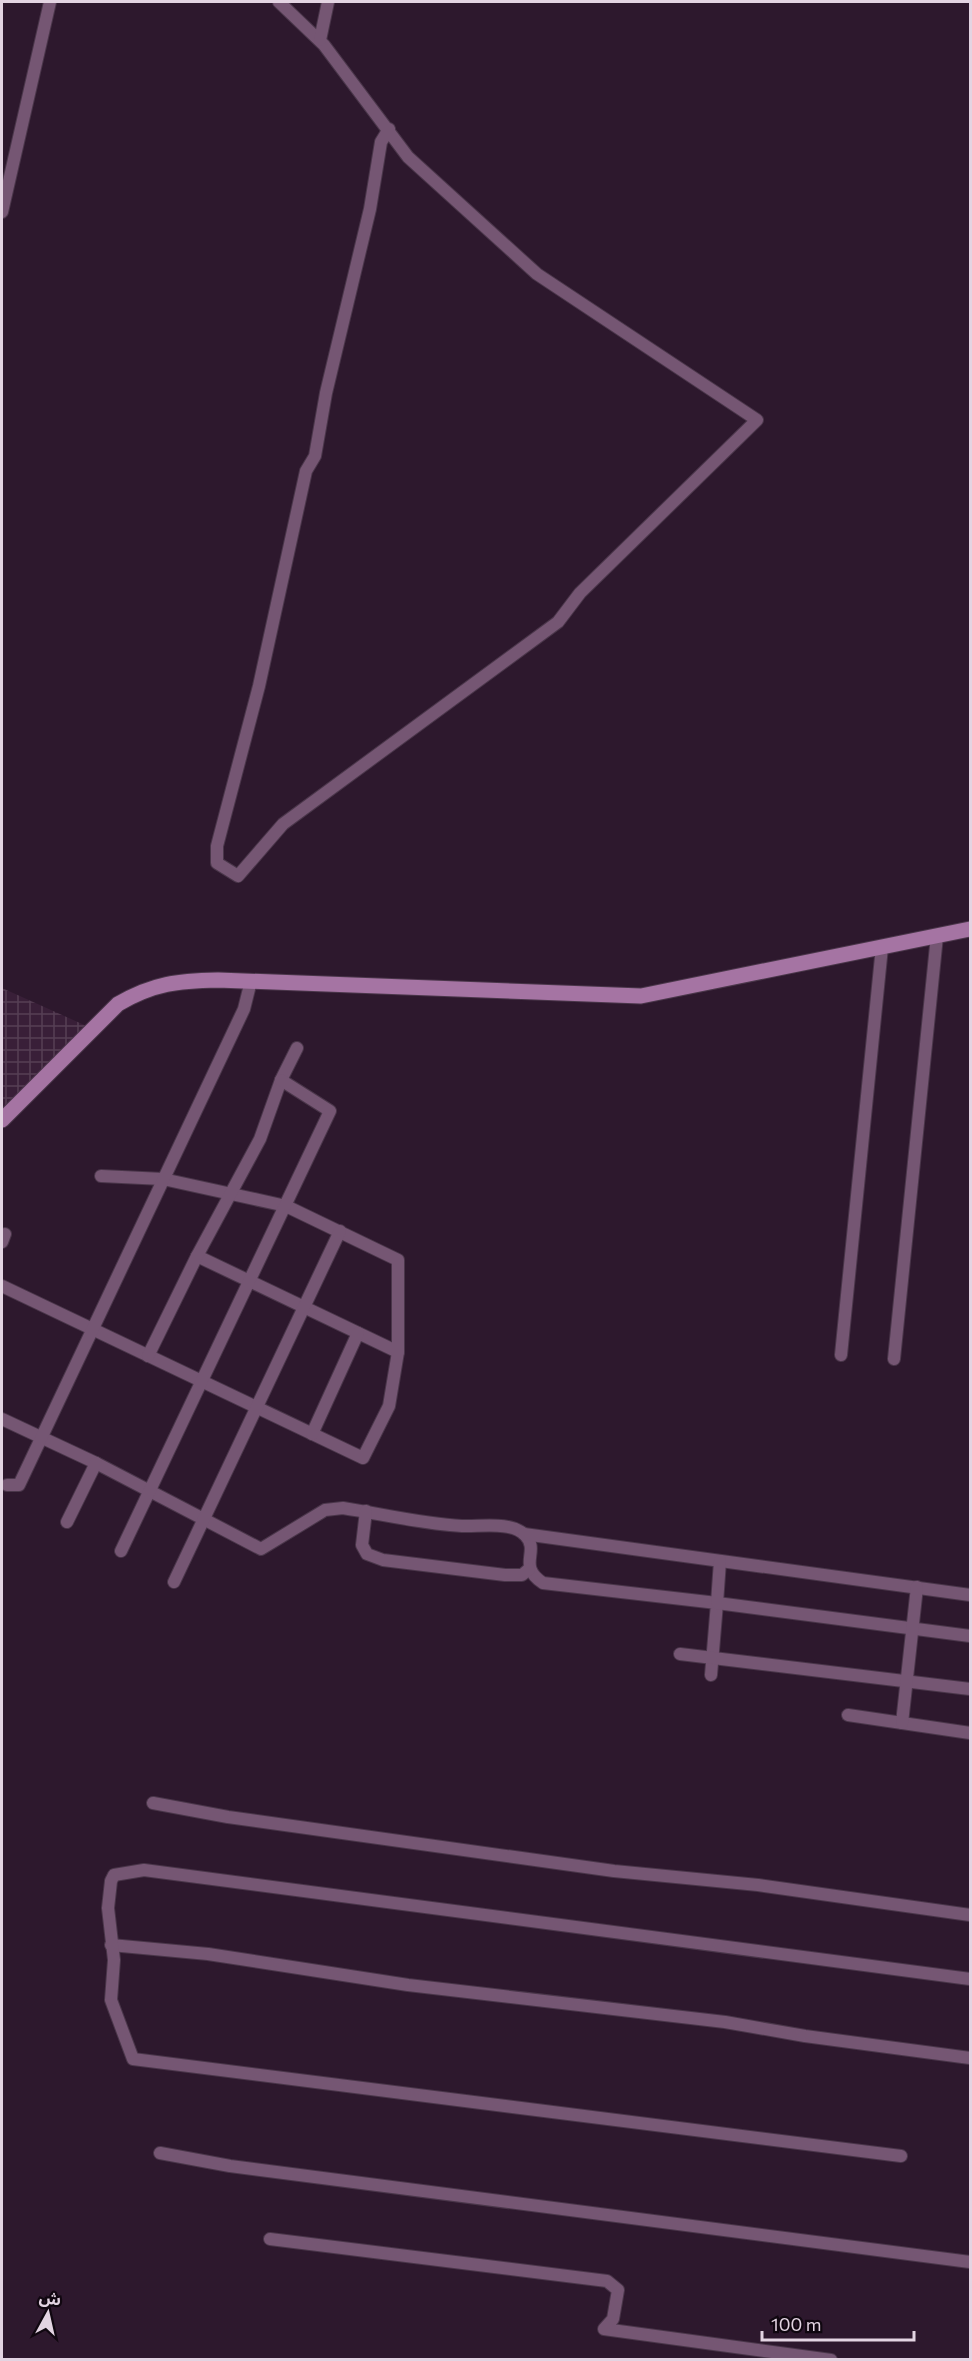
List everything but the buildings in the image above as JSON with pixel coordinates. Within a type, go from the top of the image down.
[{"type":"main road","points":[[2,1120],[118,1004],[140,991],[160,984],[188,981],[251,981],[641,996],[970,929]]},
{"type":"street","points":[[2,212],[50,2]]},
{"type":"street","points":[[279,2],[320,40],[389,129],[408,157],[537,274],[757,420],[580,593],[558,622],[283,824],[238,876],[218,863],[218,846],[259,686],[306,471],[315,456],[326,393],[370,209],[381,142],[389,129]]},
{"type":"street","points":[[320,40],[328,2]]},
{"type":"street","points":[[894,1359],[937,936]]},
{"type":"street","points":[[841,1354],[882,947]]},
{"type":"street","points":[[7,1485],[19,1485],[42,1438],[244,1009],[251,981]]},
{"type":"street","points":[[148,1356],[197,1256],[260,1139],[281,1080],[297,1048]]},
{"type":"street","points":[[122,1551],[330,1111],[281,1080]]},
{"type":"street","points":[[2,1286],[363,1458],[389,1406],[398,1352],[398,1260],[285,1206],[231,1192],[163,1179],[101,1176]]},
{"type":"street","points":[[174,1582],[340,1231]]},
{"type":"street","points":[[197,1256],[398,1352]]},
{"type":"street","points":[[312,1434],[358,1333]]},
{"type":"street","points":[[2,1419],[96,1463],[261,1549],[326,1510],[343,1508],[462,1526],[507,1527],[524,1534],[970,1595]]},
{"type":"street","points":[[68,1522],[96,1463]]},
{"type":"street","points":[[366,1511],[362,1545],[367,1554],[383,1560],[505,1575],[522,1575],[528,1569],[531,1545],[524,1534]]},
{"type":"street","points":[[711,1675],[720,1561]]},
{"type":"street","points":[[528,1569],[543,1583],[970,1636]]},
{"type":"street","points":[[902,1723],[917,1587]]},
{"type":"street","points":[[680,1654],[970,1689]]},
{"type":"street","points":[[848,1715],[970,1733]]},
{"type":"street","points":[[153,1803],[228,1817],[614,1871],[758,1885],[970,1915]]},
{"type":"street","points":[[901,2156],[133,2059],[111,2000],[114,1960],[108,1908],[111,1881],[114,1875],[144,1870],[970,1979]]},
{"type":"street","points":[[111,1945],[208,1954],[408,1985],[724,2022],[805,2036],[970,2058]]},
{"type":"street","points":[[160,2153],[241,2167],[970,2262]]},
{"type":"street","points":[[270,2239],[607,2281],[618,2290],[613,2319],[604,2329],[831,2360]]},
{"type":"shaded area","points":[[2,988],[91,1028],[2,1119]]}]
